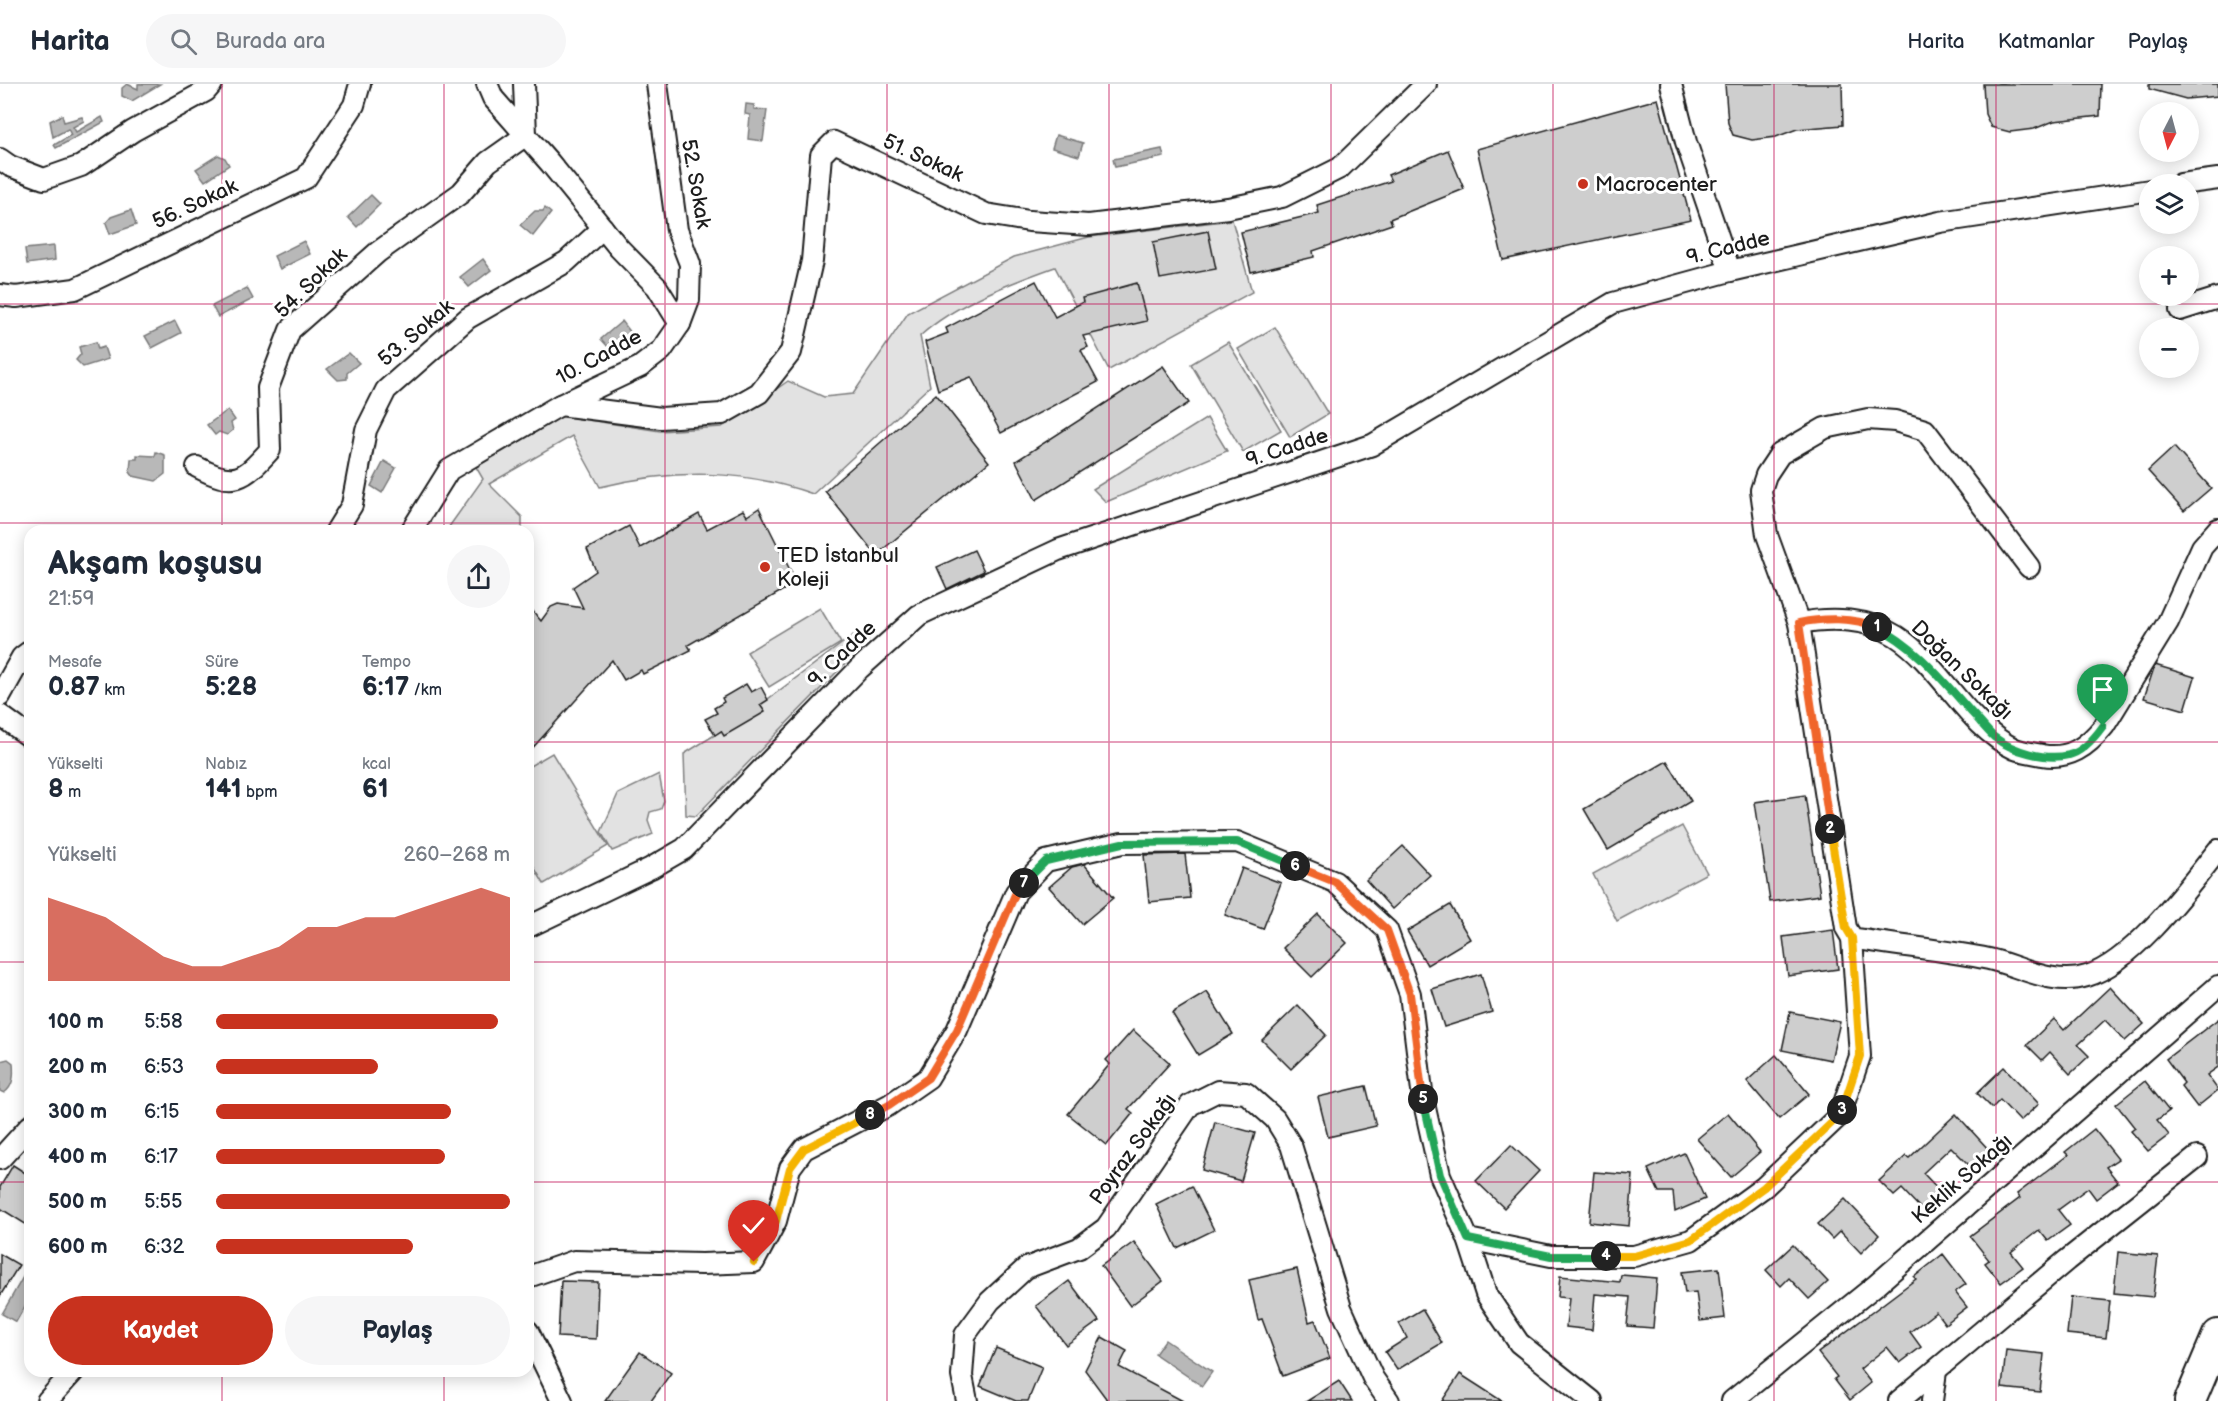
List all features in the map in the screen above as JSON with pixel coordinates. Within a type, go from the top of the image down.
[{"type":"highway","points":[[2190,1401],[2218,1335]]},
{"type":"street","points":[[0,159],[10,166],[44,179],[81,166],[133,131],[206,91],[212,84]]},
{"type":"street","name":"56. Sokak","points":[[0,295],[16,297],[75,289],[306,178],[354,105],[360,84]]},
{"type":"street","points":[[487,84],[493,98],[603,228],[657,287],[680,324]]},
{"type":"street","points":[[524,84],[526,135]]},
{"type":"street","name":"52. Sokak","points":[[657,84],[677,230],[690,264],[689,300],[680,324]]},
{"type":"street","name":"51. Sokak","points":[[560,405],[662,418],[722,414],[759,393],[791,352],[812,261],[821,155],[834,142],[986,214],[1029,221],[1089,225],[1228,208],[1282,197],[1340,168],[1426,84]]},
{"type":"street","points":[[1671,84],[1686,142],[1730,271]]},
{"type":"street","name":"54. Sokak","points":[[196,467],[221,480],[248,475],[270,450],[268,388],[290,330],[378,252],[461,193],[488,162],[526,135]]},
{"type":"street","points":[[2199,182],[2218,179]]},
{"type":"street","name":"9. Cadde","points":[[534,921],[651,868],[684,849],[860,668],[920,615],[1058,550],[1371,445],[1613,303],[1730,271],[1940,222],[2139,192]]},
{"type":"street","name":"53. Sokak","points":[[340,525],[352,505],[366,430],[386,390],[468,318],[566,262],[603,228]]},
{"type":"street","points":[[2180,310],[2218,298]]},
{"type":"street","name":"10. Cadde","points":[[415,525],[449,470],[560,405],[640,367],[663,350],[680,324]]},
{"type":"street","points":[[1468,1239],[1551,1256],[1634,1256],[1691,1240],[1764,1187],[1840,1115],[1860,1056],[1852,938],[1846,928],[1799,623],[1767,535],[1761,490],[1766,475],[1780,454],[1825,428],[1868,419],[1895,420],[1925,430],[2030,567]]},
{"type":"street","name":"Doğan Sokağı","points":[[1799,623],[1818,619],[1857,621],[1889,632],[1923,659],[1994,736],[2017,750],[2050,756],[2070,755],[2092,741],[2103,726],[2168,622],[2202,548],[2218,529]]},
{"type":"street","points":[[0,696],[24,656]]},
{"type":"street","points":[[0,715],[24,733]]},
{"type":"street","points":[[534,1275],[574,1261],[702,1264],[754,1262],[776,1221],[790,1168],[804,1149],[889,1105],[928,1078],[957,1030],[1016,892],[1046,861],[1122,843],[1237,842],[1335,882],[1387,930],[1410,994],[1423,1099],[1440,1175],[1468,1239],[1486,1294],[1518,1342],[1592,1401]]},
{"type":"street","points":[[1852,938],[1991,960],[2038,975],[2060,978],[2086,977],[2112,962],[2140,940],[2218,850]]},
{"type":"street","name":"Keklik Sokağı","points":[[1732,1401],[1876,1285],[2218,986]]},
{"type":"street","name":"Poyraz Sokağı","points":[[967,1401],[962,1376],[965,1335],[990,1301],[1026,1268],[1079,1248],[1106,1228],[1190,1105],[1218,1091],[1246,1093],[1275,1119],[1291,1145],[1341,1308],[1373,1378],[1389,1401]]},
{"type":"street","points":[[0,1159],[24,1133]]},
{"type":"street","points":[[1899,1401],[2067,1260],[2197,1157]]},
{"type":"street","points":[[534,1343],[562,1401]]},
{"type":"street","points":[[1932,1401],[1936,1371]]},
{"type":"street","points":[[47,1401],[69,1377]]},
{"type":"shaded area","points":[[127,84],[138,89],[138,84],[160,84],[132,101],[122,96],[122,88]]},
{"type":"shaded area","points":[[746,104],[754,105],[754,109],[767,110],[763,141],[748,139],[750,115],[745,114]]},
{"type":"shaded area","points":[[62,115],[64,122],[82,117],[84,121],[73,127],[76,132],[102,117],[104,122],[56,148],[54,145],[71,135],[68,129],[53,137],[50,121]]},
{"type":"shaded area","points":[[1056,135],[1083,143],[1079,156],[1052,148]]},
{"type":"shaded area","points":[[1162,149],[1164,157],[1115,167],[1113,159]]},
{"type":"shaded area","points":[[218,155],[225,158],[229,165],[205,181],[196,169]]},
{"type":"shaded area","points":[[371,195],[380,204],[357,227],[348,217]]},
{"type":"shaded area","points":[[545,208],[551,213],[533,236],[520,225],[535,211],[543,211]]},
{"type":"shaded area","points":[[131,210],[136,225],[110,234],[106,223],[111,217]]},
{"type":"shaded area","points":[[1232,220],[1252,292],[1109,370],[1055,267],[1002,287],[966,304],[920,336],[930,386],[813,494],[760,480],[708,474],[655,477],[600,487],[572,436],[489,484],[522,517],[522,525],[450,525],[483,479],[476,467],[562,416],[660,431],[722,427],[788,381],[824,397],[853,394],[908,313],[1014,257],[1089,237]]},
{"type":"shaded area","points":[[304,241],[310,254],[280,269],[274,256]]},
{"type":"shaded area","points":[[54,246],[55,260],[27,264],[25,249]]},
{"type":"shaded area","points":[[483,259],[491,270],[469,287],[460,277]]},
{"type":"shaded area","points":[[247,288],[253,299],[218,317],[212,306]]},
{"type":"shaded area","points":[[175,321],[181,333],[152,348],[145,336]]},
{"type":"shaded area","points":[[622,321],[631,333],[611,350],[601,339]]},
{"type":"shaded area","points":[[1275,327],[1328,414],[1290,437],[1238,349]]},
{"type":"shaded area","points":[[96,342],[98,349],[104,347],[108,359],[83,367],[76,360],[81,354],[79,347]]},
{"type":"shaded area","points":[[1228,342],[1281,430],[1243,452],[1191,364]]},
{"type":"shaded area","points":[[349,353],[359,363],[347,373],[347,379],[338,380],[327,369]]},
{"type":"shaded area","points":[[228,410],[235,420],[231,423],[233,430],[227,435],[219,432],[215,435],[207,425]]},
{"type":"shaded area","points":[[1207,418],[1227,451],[1106,502],[1093,489]]},
{"type":"shaded area","points":[[156,452],[165,455],[165,474],[156,481],[133,476],[130,472],[131,459],[137,459],[137,455],[155,456]]},
{"type":"shaded area","points":[[384,461],[396,468],[382,493],[371,486]]},
{"type":"shaded area","points":[[820,608],[841,643],[769,687],[747,652]]},
{"type":"shaded area","points":[[856,633],[869,639],[696,816],[686,815],[684,754],[721,731],[764,711],[760,705]]},
{"type":"shaded area","points":[[552,753],[608,846],[544,884],[534,867],[534,764]]},
{"type":"shaded area","points":[[659,774],[664,801],[661,809],[650,812],[648,820],[653,834],[612,851],[601,832],[618,794]]},
{"type":"shaded area","points":[[1682,826],[1707,873],[1617,921],[1593,874]]},
{"type":"shaded area","points":[[8,1059],[13,1063],[13,1076],[12,1084],[4,1093],[0,1091],[0,1061]]},
{"type":"shaded area","points":[[24,1277],[24,1308],[16,1322],[2,1314]]},
{"type":"shaded area","points":[[1165,1340],[1212,1372],[1202,1386],[1155,1354]]},
{"type":"building","points":[[1725,84],[1842,84],[1843,125],[1797,129],[1776,137],[1752,140],[1733,135],[1728,123]]},
{"type":"building","points":[[1983,84],[2101,84],[2100,116],[2054,121],[2034,129],[2010,132],[1991,127],[1985,114]]},
{"type":"building","points":[[2149,84],[2218,84],[2218,96],[2186,99],[2149,89]]},
{"type":"building","name":"Macrocenter","points":[[1658,99],[1691,220],[1503,260],[1477,149]]},
{"type":"building","points":[[1448,150],[1464,189],[1390,219],[1392,224],[1313,251],[1314,257],[1251,272],[1241,232],[1319,213],[1317,205],[1391,181],[1388,175]]},
{"type":"building","points":[[1208,231],[1216,269],[1160,279],[1153,242]]},
{"type":"building","points":[[1036,281],[1055,317],[1083,302],[1082,298],[1137,283],[1147,321],[1083,336],[1088,347],[1081,350],[1098,382],[1001,433],[971,377],[938,390],[925,342],[948,333],[946,328]]},
{"type":"building","points":[[1163,366],[1189,403],[1036,500],[1016,461]]},
{"type":"building","points":[[936,394],[989,462],[876,555],[825,491]]},
{"type":"building","points":[[2174,447],[2211,488],[2184,511],[2148,471]]},
{"type":"building","points":[[759,508],[793,576],[783,583],[787,588],[688,645],[691,650],[643,674],[641,670],[624,680],[612,660],[534,746],[534,612],[541,621],[551,607],[558,604],[583,608],[573,587],[596,571],[587,549],[629,526],[640,548],[699,514],[707,529],[743,510],[747,516]]},
{"type":"building","points":[[974,550],[984,571],[947,589],[937,567]]},
{"type":"building","points":[[2155,665],[2195,677],[2185,710],[2144,698]]},
{"type":"building","points":[[746,684],[751,692],[761,687],[768,700],[760,705],[765,712],[724,736],[721,731],[715,735],[705,719],[717,713],[714,708],[724,702],[722,698]]},
{"type":"building","points":[[1667,761],[1691,801],[1608,850],[1584,809]]},
{"type":"building","points":[[1805,795],[1820,895],[1770,902],[1755,802]]},
{"type":"building","points":[[1403,846],[1430,875],[1392,909],[1366,880]]},
{"type":"building","points":[[1185,854],[1190,898],[1149,902],[1144,855]]},
{"type":"building","points":[[1084,864],[1113,898],[1082,924],[1049,887],[1072,867]]},
{"type":"building","points":[[1242,868],[1281,883],[1263,929],[1225,915]]},
{"type":"building","points":[[1450,905],[1470,939],[1427,965],[1407,931]]},
{"type":"building","points":[[1318,914],[1347,943],[1312,977],[1283,948]]},
{"type":"building","points":[[1833,930],[1838,969],[1788,976],[1783,937]]},
{"type":"building","points":[[1481,974],[1492,1012],[1444,1027],[1432,989]]},
{"type":"building","points":[[2110,987],[2144,1024],[2125,1041],[2105,1020],[2078,1045],[2089,1056],[2070,1074],[2050,1052],[2042,1060],[2027,1045],[2054,1019],[2064,1030]]},
{"type":"building","points":[[1207,992],[1233,1034],[1198,1055],[1172,1013]]},
{"type":"building","points":[[1298,1005],[1326,1035],[1291,1069],[1262,1040]]},
{"type":"building","points":[[1790,1012],[1840,1022],[1831,1060],[1782,1050]]},
{"type":"building","points":[[2218,1019],[2218,1067],[2207,1075],[2218,1090],[2197,1107],[2181,1086],[2184,1083],[2166,1059]]},
{"type":"building","points":[[1133,1030],[1170,1063],[1128,1109],[1133,1113],[1107,1145],[1068,1114],[1110,1064],[1106,1060]]},
{"type":"building","points":[[1776,1055],[1809,1094],[1779,1119],[1747,1081]]},
{"type":"building","points":[[2004,1067],[2039,1104],[2020,1121],[2000,1100],[1992,1108],[1977,1093]]},
{"type":"building","points":[[2145,1081],[2169,1111],[2157,1120],[2169,1135],[2148,1151],[2131,1131],[2135,1128],[2116,1104]]},
{"type":"building","points":[[1366,1086],[1376,1126],[1328,1137],[1318,1097]]},
{"type":"building","points":[[1728,1113],[1760,1152],[1731,1177],[1697,1139]]},
{"type":"building","points":[[1956,1114],[1990,1151],[1972,1168],[1951,1147],[1923,1173],[1941,1192],[1922,1210],[1902,1189],[1894,1196],[1879,1181],[1906,1156],[1909,1158]]},
{"type":"building","points":[[1215,1122],[1255,1133],[1241,1181],[1202,1170]]},
{"type":"building","points":[[2094,1129],[2118,1159],[2106,1167],[2118,1182],[2096,1199],[2088,1188],[2058,1210],[2070,1225],[2048,1241],[2039,1230],[2011,1252],[2023,1267],[2001,1283],[1985,1263],[1989,1260],[1970,1236],[2020,1198],[2017,1194],[2068,1155],[2065,1152]]},
{"type":"building","points":[[1511,1145],[1539,1171],[1504,1208],[1476,1181]]},
{"type":"building","points":[[1684,1153],[1705,1199],[1675,1212],[1673,1192],[1659,1192],[1648,1169]]},
{"type":"building","points":[[13,1165],[24,1172],[24,1223],[0,1208],[0,1187]]},
{"type":"building","points":[[1594,1172],[1633,1175],[1629,1226],[1589,1222]]},
{"type":"building","points":[[1192,1186],[1214,1230],[1177,1248],[1156,1204]]},
{"type":"building","points":[[1845,1199],[1879,1235],[1861,1253],[1840,1231],[1832,1239],[1818,1224]]},
{"type":"building","points":[[1134,1242],[1163,1281],[1130,1306],[1101,1266]]},
{"type":"building","points":[[1793,1245],[1828,1282],[1809,1299],[1789,1278],[1781,1286],[1766,1270]]},
{"type":"building","points":[[2118,1252],[2158,1256],[2153,1297],[2114,1293]]},
{"type":"building","points":[[0,1254],[19,1265],[0,1296]]},
{"type":"building","points":[[1943,1254],[1966,1284],[1955,1292],[1967,1307],[1945,1324],[1936,1312],[1910,1332],[1921,1347],[1900,1363],[1887,1347],[1860,1369],[1871,1383],[1850,1400],[1834,1379],[1837,1377],[1818,1353],[1916,1279],[1914,1277]]},
{"type":"building","points":[[1719,1268],[1725,1318],[1700,1321],[1696,1292],[1685,1293],[1682,1272]]},
{"type":"building","points":[[1297,1269],[1309,1322],[1315,1320],[1330,1358],[1283,1376],[1262,1319],[1258,1320],[1249,1280]]},
{"type":"building","points":[[1621,1275],[1657,1278],[1653,1328],[1627,1326],[1630,1297],[1595,1294],[1592,1330],[1566,1327],[1569,1298],[1558,1297],[1560,1276],[1620,1282]]},
{"type":"building","points":[[561,1281],[598,1282],[596,1339],[558,1337]]},
{"type":"building","points":[[1069,1281],[1099,1321],[1066,1345],[1036,1306]]},
{"type":"building","points":[[2071,1297],[2110,1301],[2106,1338],[2067,1334]]},
{"type":"building","points":[[1422,1309],[1442,1343],[1397,1370],[1385,1352],[1407,1338],[1399,1323]]},
{"type":"building","points":[[1102,1337],[1127,1351],[1119,1367],[1183,1401],[1108,1401],[1085,1370]]},
{"type":"building","points":[[996,1348],[1042,1367],[1028,1401],[1016,1401],[980,1386]]},
{"type":"building","points":[[2006,1350],[2044,1354],[2040,1392],[2002,1388]]},
{"type":"building","points":[[640,1352],[671,1373],[651,1401],[605,1401]]},
{"type":"building","points":[[1460,1374],[1502,1401],[1442,1401]]},
{"type":"building","points":[[1339,1381],[1352,1401],[1307,1401]]},
{"type":"place","name":"Macrocenter","points":[[1583,184]]},
{"type":"place","name":"TED İstanbul Koleji","points":[[765,567]]},
{"type":"route","points":[[754,1262],[776,1221],[790,1168],[804,1149],[889,1105],[928,1078],[957,1030],[1016,892],[1046,861],[1122,843],[1171,841],[1237,842],[1335,882],[1387,930],[1410,994],[1423,1099],[1440,1175],[1468,1239],[1551,1256],[1634,1256],[1691,1240],[1764,1187],[1840,1115],[1860,1056],[1852,938],[1846,928],[1808,697],[1799,623],[1818,619],[1857,621],[1873,625],[1896,636],[1923,659],[1994,736],[2017,750],[2050,756],[2070,755],[2092,741],[2103,726]]}]
